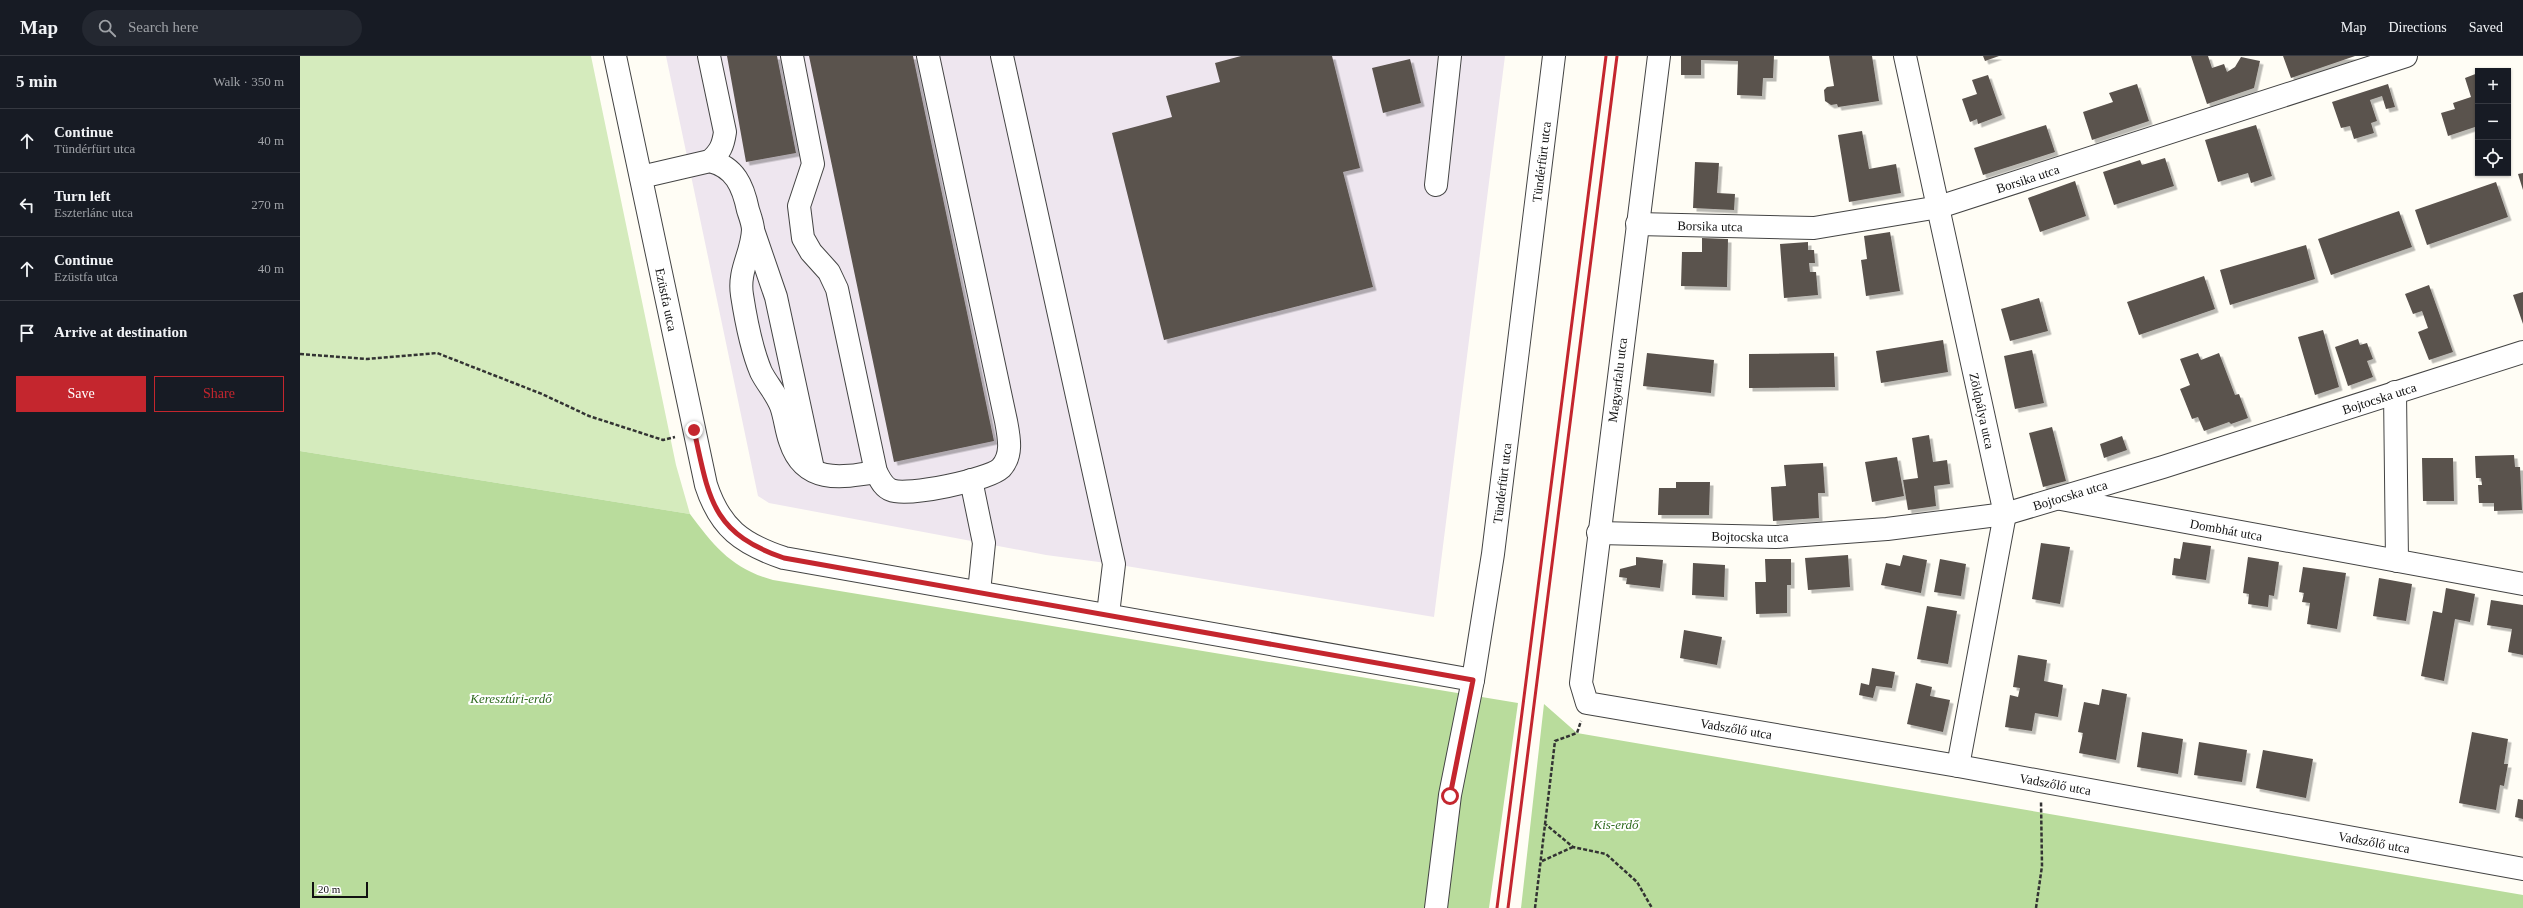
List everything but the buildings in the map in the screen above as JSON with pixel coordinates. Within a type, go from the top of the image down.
[{"type":"street","name":"Ezüstfa utca","points":[[615,56],[694,430],[710,497],[721,518],[736,535],[764,551],[784,558],[1108,614],[1473,680]]},
{"type":"street","points":[[641,177],[710,161],[719,154],[724,144],[725,132],[709,56]]},
{"type":"street","points":[[792,56],[813,164],[800,206],[803,238],[811,252],[829,272],[837,289],[876,472],[882,484],[891,490],[907,493],[986,477],[1000,468],[1009,454],[1010,440],[928,56]]},
{"type":"street","points":[[1002,56],[1114,564],[1108,614]]},
{"type":"street","points":[[1436,185],[1450,56]]},
{"type":"street","name":"Tündérfürt utca","points":[[1436,908],[1450,796],[1473,680],[1493,554],[1554,56]]},
{"type":"street","name":"Magyarfalu utca","points":[[1586,703],[1581,683],[1598,533],[1659,56]]},
{"type":"street","name":"Zöldpálya utca","points":[[1905,56],[2005,514],[1958,766]]},
{"type":"street","name":"Borsika utca","points":[[1637,224],[1814,228],[1939,207],[2406,56]]},
{"type":"street","points":[[710,161],[720,164],[733,173],[744,191],[753,230],[776,297],[814,473]]},
{"type":"street","points":[[753,230],[740,278],[742,294],[754,355],[762,374],[780,405],[790,442],[799,458],[814,473],[822,476],[848,477],[876,472]]},
{"type":"street","name":"Bojtocska utca","points":[[1598,533],[1776,537],[1887,529],[2005,514],[2163,467],[2523,352]]},
{"type":"street","points":[[2395,392],[2397,561]]},
{"type":"street","points":[[971,480],[984,543],[978,592]]},
{"type":"street","name":"Dombhát utca","points":[[2056,498],[2523,584]]},
{"type":"street","name":"Vadszőlő utca","points":[[1586,703],[1958,766],[2523,869]]},
{"type":"path","points":[[300,354],[367,359],[437,353],[542,394],[589,416],[663,440],[694,430]]},
{"type":"path","points":[[1535,908],[1542,861],[1544,823],[1555,741],[1577,732],[1586,703]]},
{"type":"path","points":[[2036,908],[2042,866],[2040,781]]},
{"type":"path","points":[[1544,823],[1573,847],[1606,854],[1637,882],[1652,908]]},
{"type":"path","points":[[1542,861],[1573,847]]},
{"type":"shaded area","points":[[666,56],[1505,56],[1434,617],[1114,564],[1046,555],[769,503],[758,496]]},
{"type":"green space","points":[[300,56],[591,56],[676,465],[690,514],[300,451]]},
{"type":"green space","name":"Keresztúri-erdő","points":[[300,451],[690,514],[716,546],[735,563],[746,570],[773,580],[1518,703],[1489,908],[300,908]]},
{"type":"green space","name":"Kis-erdő","points":[[1544,704],[1577,733],[2523,895],[2523,908],[1521,908]]},
{"type":"railway","points":[[1497,908],[1606,56]]},
{"type":"railway","points":[[1508,908],[1617,56]]},
{"type":"route","points":[[694,430],[706,485],[715,508],[721,518],[736,535],[764,551],[784,558],[1108,614],[1473,680],[1450,796]]}]
